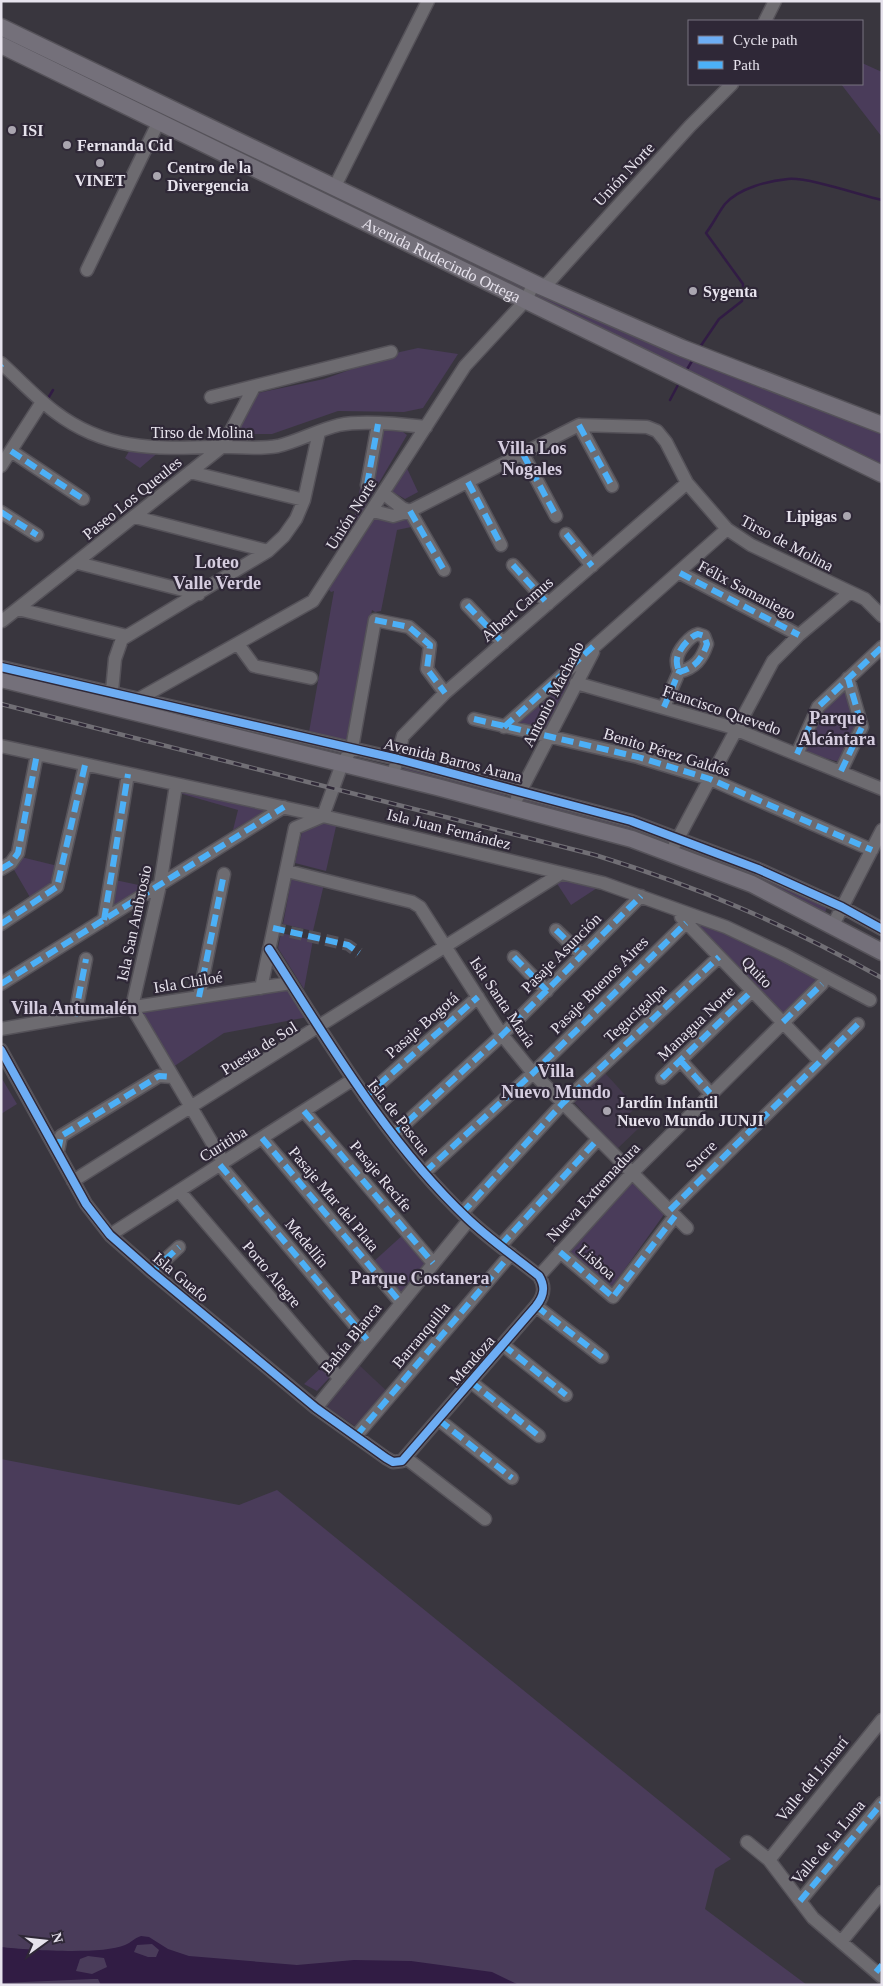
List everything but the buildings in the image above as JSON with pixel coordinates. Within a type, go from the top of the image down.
[{"type":"main road","name":"Avenida Rudecindo Ortega","points":[[1,27],[538,285],[682,348],[882,425]]},
{"type":"main road","name":"Avenida Rudecindo Ortega","points":[[1,44],[882,474]]},
{"type":"main road","points":[[159,121],[190,118]]},
{"type":"main road","points":[[301,190],[316,194],[334,188]]},
{"type":"main road","name":"Avenida Barros Arana","points":[[1,679],[125,702],[342,764],[632,839],[670,853],[755,877],[833,925],[882,952]]},
{"type":"street","points":[[334,188],[428,1]]},
{"type":"street","points":[[766,20],[775,1]]},
{"type":"street","name":"Unión Norte","points":[[125,702],[158,688],[313,601],[465,366],[538,285],[549,282],[567,259],[731,85]]},
{"type":"street","points":[[87,270],[159,121]]},
{"type":"street","points":[[211,397],[391,352]]},
{"type":"street","name":"Tirso de Molina","points":[[2,364],[42,402],[81,428],[125,444],[165,449],[223,446],[251,449],[265,448],[340,425],[378,424],[426,427]]},
{"type":"street","name":"Paseo Los Queules","points":[[2,621],[78,563],[223,446],[254,387]]},
{"type":"street","points":[[1,466],[42,402]]},
{"type":"street","points":[[367,485],[378,424]]},
{"type":"street","points":[[579,425],[612,486]]},
{"type":"street","name":"Tirso de Molina","points":[[372,511],[393,516],[410,511],[579,425],[646,427],[658,431],[666,442],[687,483],[728,529],[751,545],[865,599],[882,616]]},
{"type":"street","points":[[125,702],[114,668],[118,647],[122,639],[199,594],[268,550],[291,527],[304,500],[318,432]]},
{"type":"street","points":[[11,451],[83,499]]},
{"type":"street","points":[[523,454],[556,516]]},
{"type":"street","points":[[190,472],[304,500]]},
{"type":"street","points":[[468,482],[501,545]]},
{"type":"street","name":"Albert Camus","points":[[392,776],[403,736],[445,693],[687,483]]},
{"type":"street","points":[[383,492],[402,508],[410,511],[444,570]]},
{"type":"street","points":[[1,512],[37,535]]},
{"type":"street","points":[[135,517],[268,550]]},
{"type":"street","name":"Antonio Machado","points":[[512,807],[597,643],[680,573],[728,529]]},
{"type":"street","points":[[566,534],[592,566]]},
{"type":"street","points":[[78,563],[199,594]]},
{"type":"street","points":[[513,565],[548,604]]},
{"type":"street","name":"Félix Samaniego","points":[[680,573],[799,635]]},
{"type":"street","points":[[670,853],[773,661],[799,635],[849,593]]},
{"type":"street","points":[[468,605],[503,643]]},
{"type":"street","points":[[18,609],[127,636]]},
{"type":"street","points":[[261,988],[295,828],[323,816],[342,764],[352,748],[375,620],[409,627],[430,645],[427,668],[445,693]]},
{"type":"street","points":[[504,727],[597,643]]},
{"type":"street","points":[[238,644],[254,666],[311,678]]},
{"type":"street","points":[[797,754],[818,707],[882,647]]},
{"type":"street","name":"Avenida Barros Arana","points":[[1,667],[125,702],[167,706],[398,759],[631,821],[679,838],[755,877],[842,907],[882,929]]},
{"type":"street","points":[[664,707],[680,672]]},
{"type":"street","points":[[841,771],[862,727],[848,678]]},
{"type":"street","name":"Francisco Quevedo","points":[[576,684],[664,707],[737,730],[882,789]]},
{"type":"street","points":[[158,688],[160,698],[167,706]]},
{"type":"street","name":"Benito Pérez Galdós","points":[[474,719],[638,757],[710,779],[872,850]]},
{"type":"street","name":"Isla Juan Fernández","points":[[1,746],[284,807],[471,850],[560,874],[603,883],[726,927],[786,955],[870,1000]]},
{"type":"street","points":[[1,869],[11,863],[18,853],[37,754]]},
{"type":"street","points":[[1,924],[57,887],[85,765]]},
{"type":"street","points":[[104,920],[128,774]]},
{"type":"street","name":"Isla San Ambrosio","points":[[176,785],[160,885],[132,1007],[222,1164]]},
{"type":"street","points":[[1,984],[284,807]]},
{"type":"street","points":[[833,925],[882,830]]},
{"type":"street","name":"Isla Santa María","points":[[286,871],[416,904],[423,909],[502,1036],[533,1073],[687,1228]]},
{"type":"street","points":[[199,997],[224,874]]},
{"type":"street","name":"Puesta de Sol","points":[[73,1181],[560,874]]},
{"type":"street","name":"Pasaje Asunción","points":[[394,1134],[502,1036],[641,896]]},
{"type":"street","name":"Quito","points":[[671,907],[820,1061]]},
{"type":"street","name":"Pasaje Buenos Aires","points":[[425,1172],[533,1073],[686,922]]},
{"type":"street","points":[[556,930],[582,955]]},
{"type":"street","name":"Isla de Pascua","points":[[269,949],[352,1080],[425,1172],[465,1216],[538,1276]]},
{"type":"street","points":[[514,957],[547,991]]},
{"type":"street","name":"Tegucigalpa","points":[[465,1216],[511,1159],[563,1103],[719,957]]},
{"type":"street","points":[[75,1016],[86,960]]},
{"type":"street","name":"Isla Chiloé","points":[[1,1029],[291,983]]},
{"type":"street","name":"Nueva Extremadura","points":[[538,1276],[632,1173],[710,1093],[822,984]]},
{"type":"street","name":"Managua Norte","points":[[662,1078],[682,1061],[752,991]]},
{"type":"street","name":"Pasaje Bogotá","points":[[365,1097],[478,998]]},
{"type":"street","name":"Sucre","points":[[613,1297],[672,1213],[858,1024]]},
{"type":"street","name":"Isla Guafo","points":[[1,1050],[93,1215],[110,1235],[316,1408],[389,1461],[398,1462],[406,1458]]},
{"type":"street","points":[[682,1061],[710,1093]]},
{"type":"street","points":[[58,1151],[61,1136],[159,1076],[172,1076]]},
{"type":"street","name":"Curitiba","points":[[110,1235],[352,1080]]},
{"type":"street","name":"Pasaje Recife","points":[[304,1111],[433,1263]]},
{"type":"street","name":"Pasaje Mar del Plata","points":[[262,1138],[401,1303]]},
{"type":"street","points":[[500,1246],[598,1139]]},
{"type":"street","name":"Medellín","points":[[222,1164],[369,1342]]},
{"type":"street","name":"Porto Alegre","points":[[179,1191],[340,1379]]},
{"type":"street","name":"Bahía Blanca","points":[[316,1408],[433,1263],[465,1216]]},
{"type":"street","points":[[152,1272],[179,1247]]},
{"type":"street","name":"Lisboa","points":[[560,1252],[613,1297]]},
{"type":"street","name":"Barranquilla","points":[[356,1436],[511,1254]]},
{"type":"street","name":"Mendoza","points":[[406,1458],[536,1306],[543,1293],[543,1284],[538,1276]]},
{"type":"street","points":[[536,1306],[602,1357]]},
{"type":"street","points":[[504,1344],[566,1395]]},
{"type":"street","points":[[471,1382],[539,1436]]},
{"type":"street","points":[[439,1420],[512,1478]]},
{"type":"street","points":[[406,1458],[485,1519]]},
{"type":"street","name":"Valle del Limarí","points":[[768,1860],[882,1720]]},
{"type":"street","name":"Valle de la Luna","points":[[800,1901],[882,1803]]},
{"type":"street","points":[[747,1842],[768,1860],[813,1918],[880,1972]]},
{"type":"street","points":[[841,1942],[882,1892]]},
{"type":"shaded area","points":[[863,63],[882,72],[882,137],[842,85],[863,85]]},
{"type":"shaded area","points":[[332,192],[882,427],[882,470],[321,196]]},
{"type":"shaded area","points":[[418,348],[458,354],[423,408],[404,412],[338,411],[272,434],[240,434],[237,429],[258,393],[324,379],[400,352]]},
{"type":"shaded area","points":[[380,429],[403,432],[407,435],[352,529],[360,488],[367,489]]},
{"type":"shaded area","points":[[131,448],[161,450],[140,468],[125,458]]},
{"type":"shaded area","points":[[405,464],[418,492],[405,499],[393,492],[391,488]]},
{"type":"shaded area","points":[[373,515],[411,516],[416,526],[397,530],[381,611],[375,612],[372,610],[346,740],[309,732],[334,591],[331,592],[327,587]]},
{"type":"shaded area","points":[[578,669],[549,730],[516,723]]},
{"type":"shaded area","name":"Parque Alcántara","points":[[846,688],[855,725],[839,762],[804,752],[823,709]]},
{"type":"shaded area","points":[[404,767],[505,793],[504,799],[402,773]]},
{"type":"shaded area","points":[[179,790],[268,809],[233,830],[238,810],[179,793]]},
{"type":"shaded area","points":[[522,796],[664,836],[663,844],[624,828],[521,802]]},
{"type":"shaded area","points":[[322,818],[337,822],[326,871],[295,863],[302,832]]},
{"type":"shaded area","points":[[21,857],[58,866],[54,877],[48,885],[31,899],[13,868]]},
{"type":"shaded area","points":[[292,876],[324,884],[313,931],[283,924]]},
{"type":"shaded area","points":[[561,879],[597,888],[571,905],[556,882]]},
{"type":"shaded area","points":[[115,880],[148,887],[109,910]]},
{"type":"shaded area","points":[[766,880],[827,907],[824,915],[760,885]]},
{"type":"shaded area","points":[[685,917],[700,919],[822,978],[782,1017]]},
{"type":"shaded area","points":[[281,933],[313,940],[304,989],[278,948]]},
{"type":"shaded area","points":[[291,990],[308,1017],[224,1033],[173,1067],[139,1013]]},
{"type":"shaded area","name":"Jardín Infantil Nuevo Mundo JUNJI","points":[[605,1073],[636,1107],[629,1114],[640,1127],[617,1149],[574,1102]]},
{"type":"shaded area","points":[[1,1077],[17,1104],[1,1114]]},
{"type":"shaded area","points":[[629,1182],[636,1183],[665,1213],[612,1287],[569,1251]]},
{"type":"shaded area","points":[[405,1233],[428,1262],[400,1295],[372,1263]]},
{"type":"shaded area","points":[[325,1364],[331,1376],[317,1391],[304,1384]]},
{"type":"shaded area","points":[[359,1365],[390,1394],[358,1428],[325,1406]]},
{"type":"shaded area","points":[[1,1459],[239,1505],[277,1490],[731,1859],[715,1869],[705,1909],[807,1985],[1,1985]]},
{"type":"shaded area","points":[[139,1937],[149,1937],[168,1949],[189,1956],[297,1965],[354,1960],[411,1961],[492,1972],[519,1985],[101,1985],[98,1979],[1,1983],[1,1947],[64,1951],[100,1950],[125,1945]],"holes":[[[152,1944],[159,1950],[156,1957],[148,1957],[134,1952],[137,1945]],[[88,1956],[104,1958],[107,1967],[92,1974],[76,1971],[80,1959]]]},
{"type":"waterway","points":[[700,347],[719,319],[742,301],[743,284],[706,233],[722,207],[731,198],[754,186],[797,179],[821,183],[882,200]]},
{"type":"waterway","points":[[686,371],[692,361]]},
{"type":"waterway","points":[[670,400],[679,383]]},
{"type":"waterway","points":[[47,400],[53,390]]},
{"type":"tunnel","points":[[273,928],[348,945],[359,953]]},
{"type":"railway","points":[[1,704],[595,855],[670,880],[742,909],[812,941],[882,978]]},
{"type":"marked path","points":[[367,485],[378,424]]},
{"type":"marked path","points":[[579,425],[612,486]]},
{"type":"marked path","points":[[11,451],[83,499]]},
{"type":"marked path","points":[[523,454],[556,516]]},
{"type":"marked path","points":[[468,482],[501,545]]},
{"type":"marked path","points":[[410,511],[444,570]]},
{"type":"marked path","points":[[1,512],[37,535]]},
{"type":"marked path","points":[[566,534],[592,566]]},
{"type":"marked path","points":[[513,565],[548,604]]},
{"type":"marked path","points":[[680,573],[799,635]]},
{"type":"marked path","points":[[467,605],[503,643]]},
{"type":"marked path","points":[[375,620],[409,627],[430,645],[427,669],[445,693]]},
{"type":"marked path","points":[[664,707],[679,672],[694,665],[703,654],[707,644],[704,636],[695,635],[682,648],[677,661],[679,672]]},
{"type":"marked path","points":[[504,727],[597,643]]},
{"type":"marked path","points":[[797,754],[818,707],[882,647]]},
{"type":"marked path","points":[[841,771],[862,727],[848,678]]},
{"type":"marked path","points":[[474,719],[638,757],[710,779],[872,850]]},
{"type":"marked path","points":[[1,869],[11,863],[18,853],[37,754]]},
{"type":"marked path","points":[[1,924],[57,887],[85,765]]},
{"type":"marked path","points":[[104,920],[128,774]]},
{"type":"marked path","points":[[1,984],[284,807]]},
{"type":"marked path","points":[[199,997],[224,874]]},
{"type":"marked path","points":[[394,1134],[502,1035],[641,896]]},
{"type":"marked path","points":[[425,1172],[533,1073],[686,923]]},
{"type":"marked path","points":[[273,928],[348,945],[359,953]]},
{"type":"marked path","points":[[556,930],[582,955]]},
{"type":"marked path","points":[[514,957],[547,991]]},
{"type":"marked path","points":[[462,1213],[563,1103],[719,957]]},
{"type":"marked path","points":[[75,1016],[86,959]]},
{"type":"marked path","points":[[783,1022],[822,984]]},
{"type":"marked path","points":[[662,1078],[752,991]]},
{"type":"marked path","points":[[365,1097],[478,997]]},
{"type":"marked path","points":[[670,1210],[858,1024]]},
{"type":"marked path","points":[[681,1061],[710,1093]]},
{"type":"marked path","points":[[58,1151],[61,1136],[159,1076],[172,1077]]},
{"type":"marked path","points":[[304,1111],[433,1263]]},
{"type":"marked path","points":[[262,1138],[401,1303]]},
{"type":"marked path","points":[[501,1245],[598,1139]]},
{"type":"marked path","points":[[220,1165],[369,1342]]},
{"type":"marked path","points":[[560,1252],[613,1297],[675,1216]]},
{"type":"marked path","points":[[152,1272],[179,1247]]},
{"type":"marked path","points":[[356,1436],[511,1254]]},
{"type":"marked path","points":[[536,1306],[602,1357]]},
{"type":"marked path","points":[[503,1345],[566,1395]]},
{"type":"marked path","points":[[471,1382],[539,1436]]},
{"type":"marked path","points":[[439,1420],[512,1478]]},
{"type":"marked path","points":[[800,1901],[882,1803]]},
{"type":"marked path","points":[[876,1972],[882,1965]]},
{"type":"cycle path","points":[[1,667],[398,759],[631,821],[758,869],[842,907],[882,929]]},
{"type":"cycle path","points":[[1,1050],[86,1204],[110,1235],[316,1408],[386,1458],[393,1462],[402,1461],[536,1306],[541,1299],[543,1284],[539,1276],[493,1241],[467,1218],[410,1157],[360,1090],[269,949]]},
{"type":"place","name":"ISI","points":[[12,130]]},
{"type":"place","name":"Fernanda Cid","points":[[67,145]]},
{"type":"place","name":"VINET","points":[[100,163]]},
{"type":"place","name":"Centro de la Divergencia","points":[[157,176]]},
{"type":"place","name":"Sygenta","points":[[693,291]]},
{"type":"place","name":"Lipigas","points":[[847,516]]},
{"type":"place","name":"Jardín Infantil Nuevo Mundo JUNJI","points":[[607,1111]]},
{"type":"district","name":"Villa Los Nogales","points":[[532,458]]},
{"type":"district","name":"Loteo Valle Verde","points":[[217,572]]},
{"type":"district","name":"Parque Alcántara","points":[[837,728]]},
{"type":"district","name":"Villa Antumalén","points":[[74,1008]]},
{"type":"district","name":"Villa Nuevo Mundo","points":[[556,1081]]},
{"type":"district","name":"Parque Costanera","points":[[420,1278]]}]
